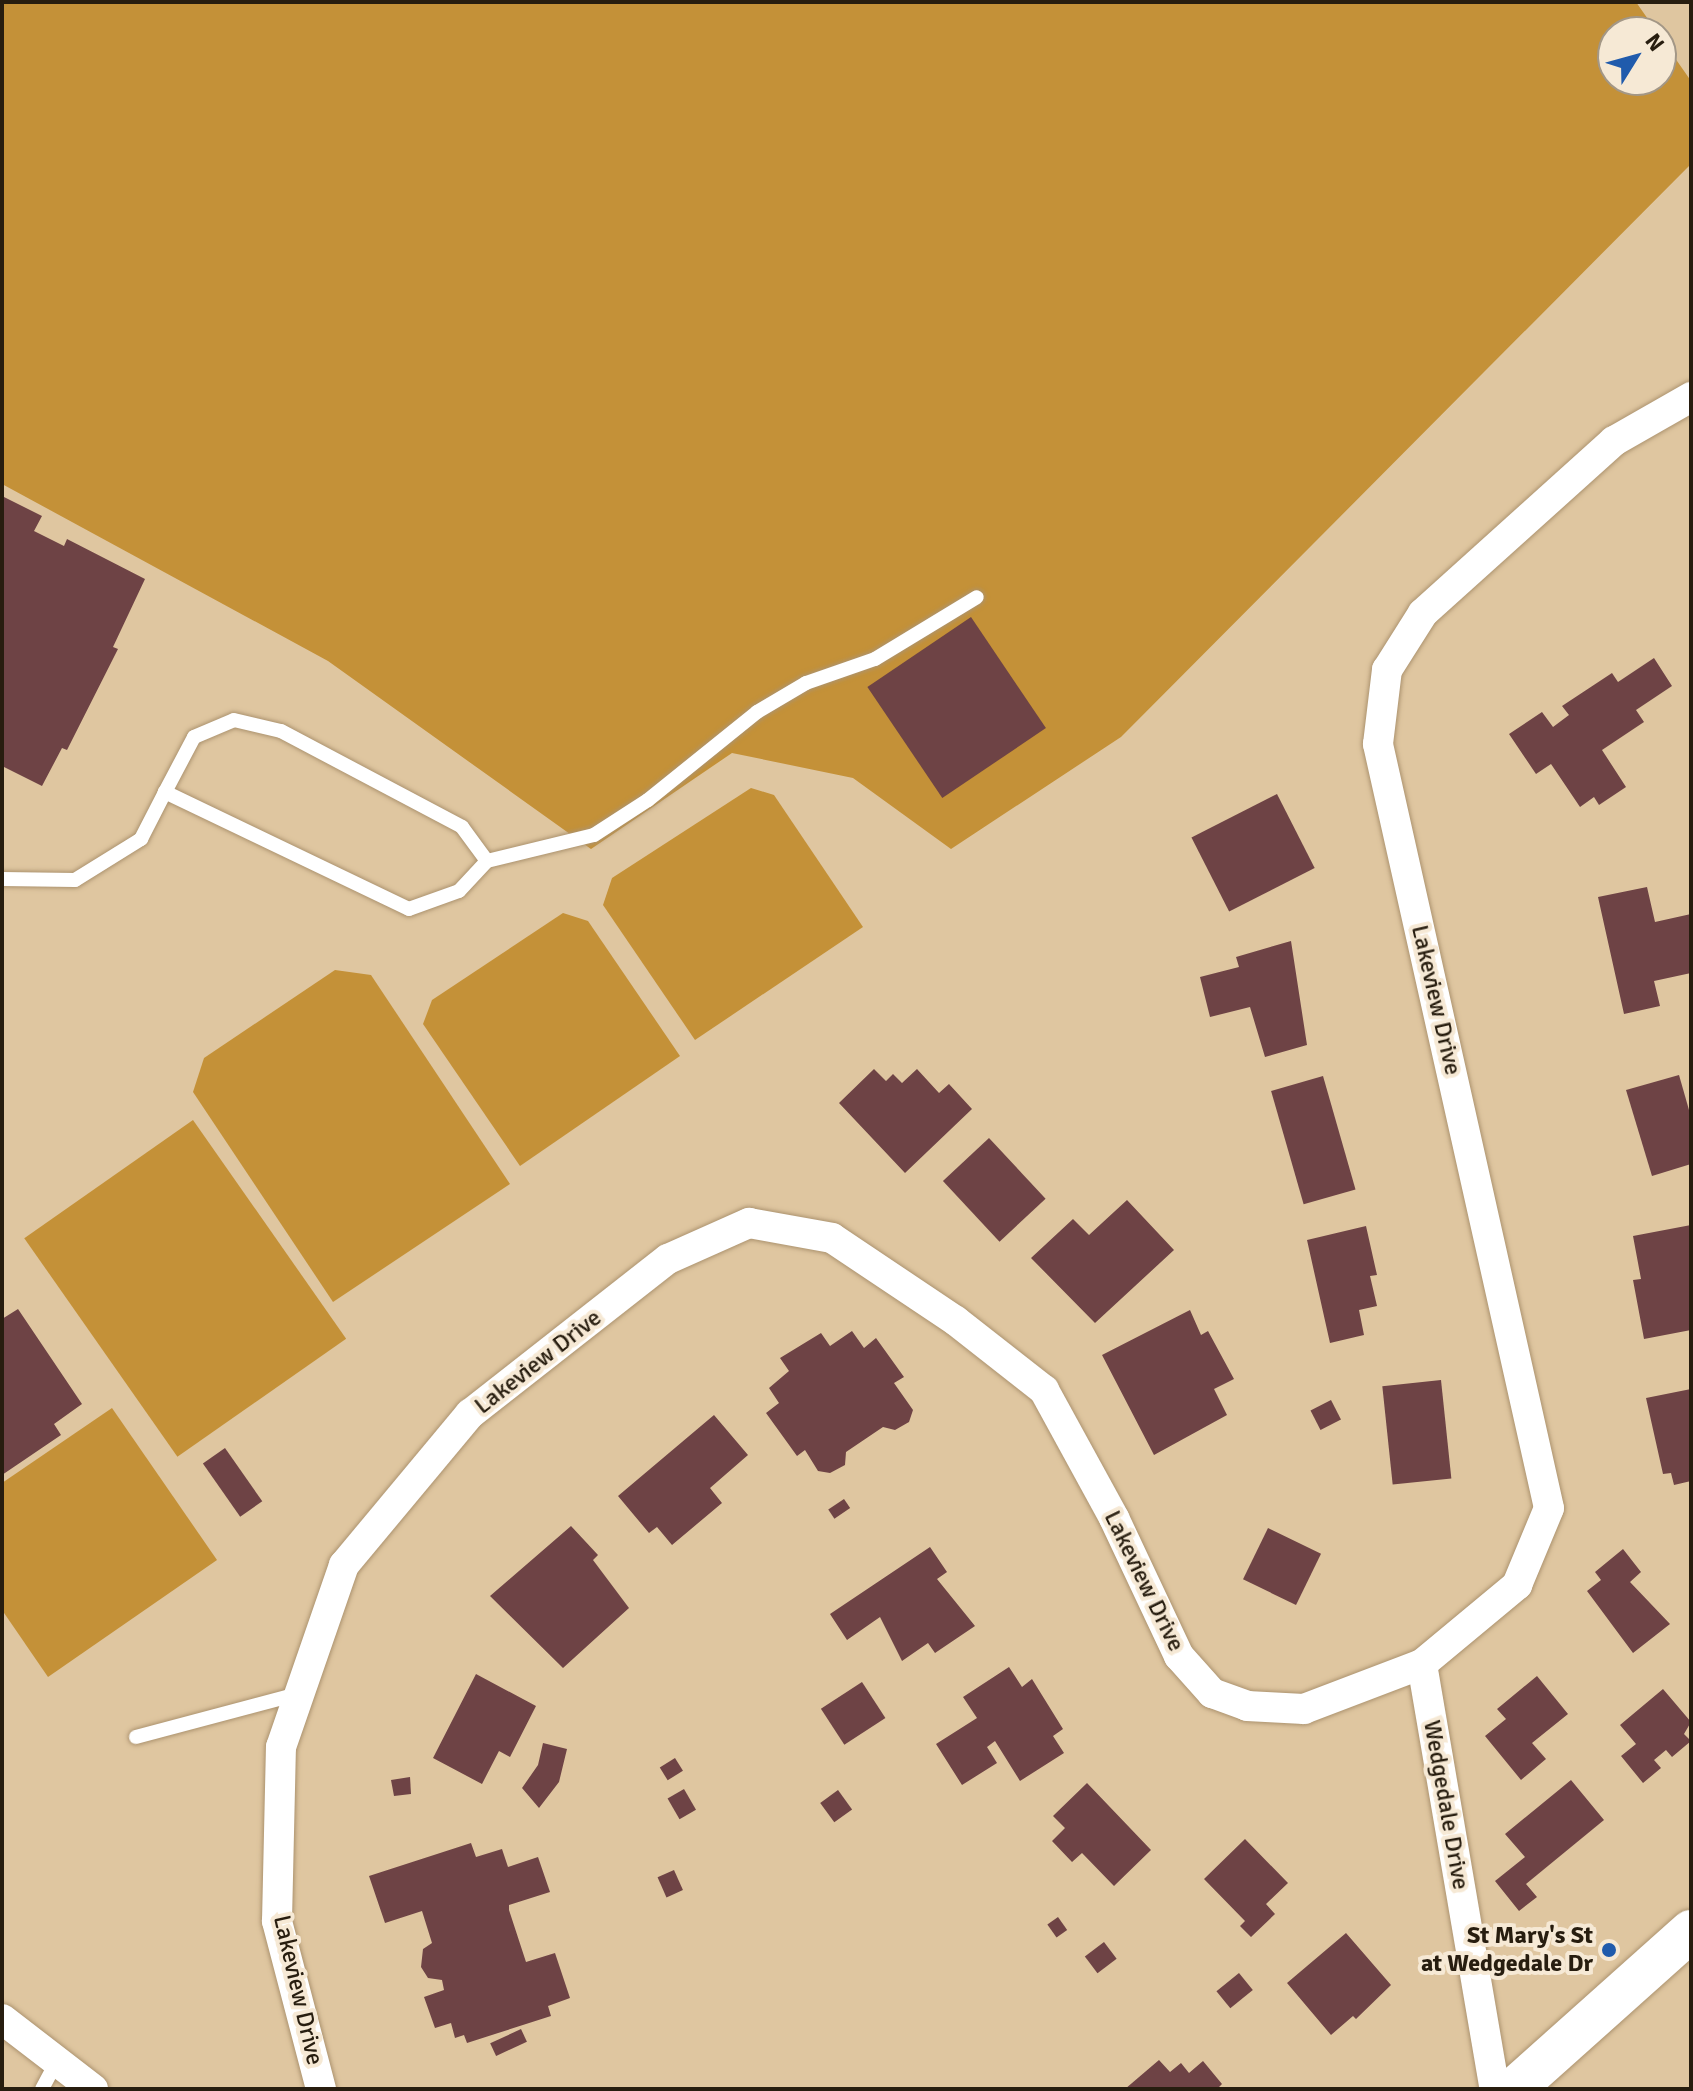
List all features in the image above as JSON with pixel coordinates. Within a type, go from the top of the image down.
[{"type":"main road","points":[[1514,2089],[1691,1931]]},
{"type":"street","name":"Lakeview Drive","points":[[321,2089],[277,1921],[281,1747],[344,1565],[470,1414],[668,1259],[749,1223],[832,1238],[956,1321],[1044,1390],[1114,1518],[1179,1656],[1212,1693],[1247,1706],[1304,1709],[1422,1664],[1517,1585],[1549,1508],[1378,744],[1387,670],[1423,613],[1614,441],[1691,397]]},
{"type":"street","name":"Wedgedale Drive","points":[[1422,1664],[1495,2089]]},
{"type":"street","points":[[2,2019],[93,2089]]},
{"type":"lane","points":[[165,792],[409,909],[459,891],[487,861],[594,835],[648,800],[757,712],[806,683],[875,659],[977,597]]},
{"type":"lane","points":[[2,879],[75,880],[141,839],[194,737],[234,720],[281,731],[462,827],[487,861]]},
{"type":"lane","points":[[136,1737],[299,1694]]},
{"type":"lane","points":[[42,2089],[57,2061]]},
{"type":"shaded area","points":[[2,2],[1636,2],[1646,16],[1597,16],[1597,96],[1677,96],[1677,61],[1691,81],[1691,164],[1121,737],[951,849],[853,778],[732,753],[591,849],[328,661],[2,484]]},
{"type":"shaded area","points":[[751,788],[774,795],[863,927],[695,1040],[603,905],[612,878]]},
{"type":"shaded area","points":[[563,913],[588,921],[680,1056],[520,1166],[423,1024],[432,1000]]},
{"type":"shaded area","points":[[335,970],[371,975],[510,1184],[333,1302],[193,1092],[204,1058]]},
{"type":"shaded area","points":[[193,1120],[346,1339],[177,1457],[24,1238]]},
{"type":"shaded area","points":[[112,1408],[217,1560],[48,1677],[2,1610],[2,1483]]},
{"type":"building","points":[[2,496],[42,516],[34,531],[64,546],[67,539],[145,579],[113,647],[118,649],[67,750],[62,748],[42,786],[2,766]]},
{"type":"building","points":[[971,617],[1046,728],[942,798],[867,687]]},
{"type":"building","points":[[1654,658],[1672,686],[1636,710],[1644,722],[1602,750],[1626,787],[1599,805],[1594,797],[1580,807],[1551,764],[1536,774],[1509,734],[1542,712],[1553,727],[1569,715],[1562,706],[1612,673],[1618,682]]},
{"type":"building","points":[[1277,794],[1315,868],[1229,912],[1191,838]]},
{"type":"building","points":[[1647,887],[1655,922],[1691,914],[1691,973],[1654,981],[1660,1006],[1624,1014],[1598,897]]},
{"type":"building","points":[[1291,941],[1307,1045],[1265,1057],[1250,1007],[1210,1017],[1200,977],[1239,967],[1236,957]]},
{"type":"building","points":[[874,1069],[886,1081],[893,1074],[902,1083],[917,1069],[939,1093],[949,1084],[972,1109],[905,1173],[839,1103]]},
{"type":"building","points":[[1679,1075],[1691,1117],[1691,1164],[1652,1176],[1626,1090]]},
{"type":"building","points":[[1323,1076],[1356,1189],[1304,1204],[1271,1091]]},
{"type":"building","points":[[989,1138],[1046,1199],[1000,1242],[943,1181]]},
{"type":"building","points":[[1127,1200],[1174,1250],[1095,1323],[1031,1258],[1073,1219],[1089,1235]]},
{"type":"building","points":[[1691,1225],[1691,1330],[1644,1339],[1633,1280],[1641,1279],[1633,1236]]},
{"type":"building","points":[[1366,1226],[1377,1275],[1370,1276],[1377,1306],[1359,1310],[1364,1335],[1330,1343],[1307,1240]]},
{"type":"building","points":[[18,1309],[82,1404],[54,1424],[61,1435],[2,1475],[2,1319]]},
{"type":"building","points":[[1190,1310],[1201,1335],[1208,1331],[1234,1379],[1214,1389],[1227,1415],[1154,1455],[1102,1355]]},
{"type":"building","points":[[852,1331],[864,1348],[876,1338],[904,1377],[894,1383],[913,1410],[909,1422],[895,1430],[883,1427],[846,1452],[845,1465],[830,1473],[818,1471],[805,1450],[797,1456],[766,1413],[779,1403],[769,1388],[789,1371],[780,1358],[821,1333],[830,1346]]},
{"type":"building","points":[[1441,1380],[1451,1478],[1393,1485],[1382,1386]]},
{"type":"building","points":[[1691,1389],[1691,1481],[1674,1485],[1671,1473],[1663,1474],[1646,1398]]},
{"type":"building","points":[[1331,1400],[1341,1420],[1320,1430],[1311,1410]]},
{"type":"building","points":[[714,1415],[748,1455],[710,1488],[722,1503],[672,1545],[657,1527],[649,1533],[618,1496]]},
{"type":"building","points":[[225,1448],[262,1501],[240,1517],[203,1463]]},
{"type":"building","points":[[844,1499],[850,1508],[834,1519],[828,1510]]},
{"type":"building","points":[[571,1526],[598,1555],[593,1560],[629,1608],[563,1668],[490,1596]]},
{"type":"building","points":[[1268,1528],[1321,1554],[1296,1605],[1243,1579]]},
{"type":"building","points":[[930,1547],[947,1572],[937,1579],[975,1626],[935,1653],[928,1643],[902,1661],[880,1617],[847,1640],[830,1614]]},
{"type":"building","points":[[1623,1549],[1641,1572],[1630,1582],[1670,1624],[1633,1653],[1587,1591],[1601,1580],[1595,1572]]},
{"type":"building","points":[[1009,1667],[1022,1687],[1032,1679],[1063,1729],[1053,1736],[1064,1753],[1020,1781],[995,1741],[987,1747],[997,1763],[962,1785],[936,1744],[977,1718],[963,1697]]},
{"type":"building","points":[[476,1674],[536,1706],[510,1757],[499,1751],[482,1784],[433,1758]]},
{"type":"building","points":[[1537,1676],[1568,1714],[1532,1743],[1546,1759],[1521,1780],[1485,1736],[1506,1719],[1497,1709]]},
{"type":"building","points":[[862,1682],[885,1718],[844,1745],[821,1709]]},
{"type":"building","points":[[1663,1689],[1691,1722],[1684,1734],[1691,1741],[1672,1757],[1666,1750],[1654,1760],[1661,1768],[1643,1783],[1621,1756],[1636,1744],[1620,1725]]},
{"type":"building","points":[[543,1743],[567,1749],[559,1782],[539,1808],[522,1788],[538,1765]]},
{"type":"building","points":[[675,1758],[683,1771],[668,1780],[660,1768]]},
{"type":"building","points":[[410,1777],[411,1794],[394,1796],[391,1780]]},
{"type":"building","points":[[1571,1780],[1604,1820],[1526,1884],[1537,1897],[1519,1911],[1495,1881],[1525,1857],[1505,1834]]},
{"type":"building","points":[[1087,1783],[1151,1850],[1114,1886],[1082,1853],[1072,1862],[1052,1841],[1065,1828],[1053,1816]]},
{"type":"building","points":[[684,1789],[696,1810],[680,1819],[668,1798]]},
{"type":"building","points":[[838,1790],[852,1809],[834,1822],[820,1803]]},
{"type":"building","points":[[1245,1839],[1288,1883],[1266,1904],[1275,1914],[1251,1937],[1240,1926],[1245,1921],[1204,1879]]},
{"type":"building","points":[[471,1843],[476,1857],[502,1849],[508,1867],[538,1857],[550,1892],[509,1905],[509,1910],[526,1962],[555,1953],[570,1998],[548,2006],[551,2016],[467,2043],[464,2035],[455,2038],[451,2023],[435,2028],[424,1997],[444,1990],[442,1980],[428,1978],[421,1967],[423,1949],[432,1943],[422,1911],[385,1923],[369,1876]]},
{"type":"building","points":[[674,1870],[683,1890],[667,1897],[658,1877]]},
{"type":"building","points":[[1058,1917],[1067,1930],[1057,1938],[1047,1924]]},
{"type":"building","points":[[1346,1933],[1391,1985],[1356,2019],[1353,2016],[1331,2035],[1287,1983]]},
{"type":"building","points":[[1104,1942],[1117,1959],[1097,1973],[1085,1956]]},
{"type":"building","points":[[1239,1973],[1253,1990],[1230,2008],[1216,1991]]},
{"type":"building","points":[[521,2029],[527,2042],[496,2056],[490,2043]]},
{"type":"building","points":[[1159,2060],[1170,2072],[1181,2063],[1189,2073],[1203,2061],[1222,2084],[1217,2089],[1125,2089]]},
{"type":"place","name":"St Mary's St at Wedgedale Dr","points":[[1609,1950]]}]
